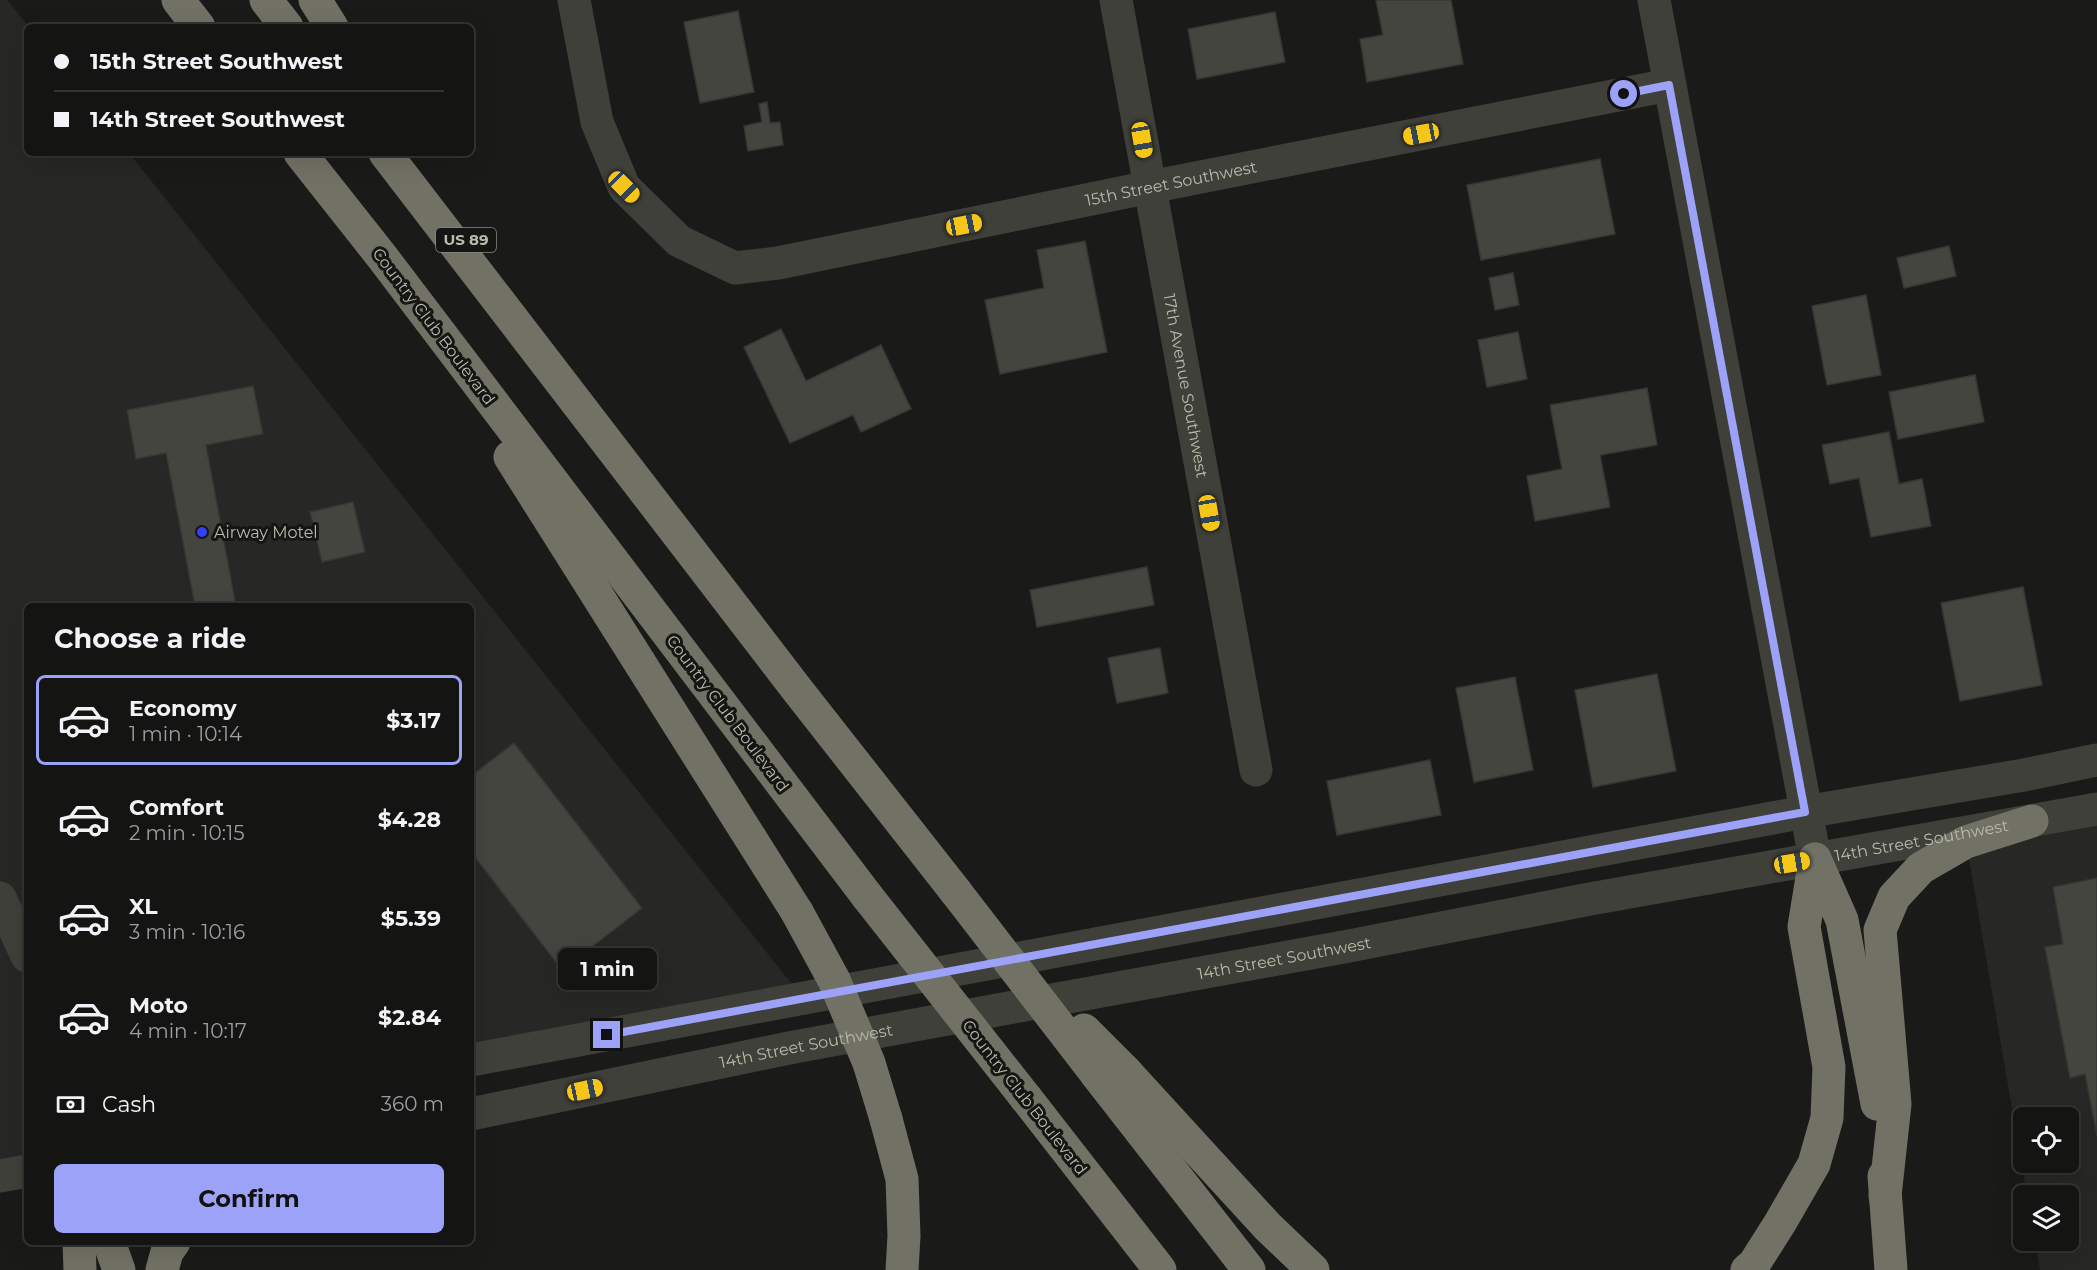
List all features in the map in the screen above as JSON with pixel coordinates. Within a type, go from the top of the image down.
[{"type":"highway","points":[[178,0],[197,24]]},
{"type":"highway","points":[[266,0],[285,24]]},
{"type":"highway","points":[[315,0],[330,24]]},
{"type":"highway","name":"Country Club Boulevard","points":[[302,156],[383,258],[867,896],[1160,1270]]},
{"type":"highway","points":[[387,156],[792,683],[988,932],[1111,1073],[1313,1270]]},
{"type":"highway","name":"US 89","points":[[413,156],[520,327]]},
{"type":"highway","points":[[383,258],[797,912],[834,981],[869,1063],[902,1179],[904,1236],[902,1270]]},
{"type":"highway","points":[[1885,1196],[1895,1104],[1880,930],[1894,897],[1921,868],[1966,842],[2032,821]]},
{"type":"highway","points":[[1815,859],[1842,920],[1879,1114],[1891,1270]]},
{"type":"highway","points":[[1747,1270],[1754,1264],[1780,1223],[1814,1164],[1827,1118],[1829,1067],[1804,927],[1815,859]]},
{"type":"highway","points":[[1111,1073],[1249,1270]]},
{"type":"highway","points":[[79,1245],[80,1270]]},
{"type":"highway","points":[[110,1245],[119,1270]]},
{"type":"highway","points":[[162,1270],[167,1252],[172,1245]]},
{"type":"street","name":"15th Street Southwest","points":[[574,0],[597,122],[624,187],[680,241],[735,268],[778,263],[1669,85]]},
{"type":"street","name":"17th Avenue Southwest","points":[[1116,0],[1256,770]]},
{"type":"street","points":[[1654,0],[1815,859]]},
{"type":"street","points":[[474,1059],[1805,812],[2024,776],[2097,760]]},
{"type":"street","name":"14th Street Southwest","points":[[474,1113],[806,1045],[2097,809]]},
{"type":"street","points":[[0,898],[24,950]]},
{"type":"street","points":[[0,1176],[24,1172]]},
{"type":"shaded area","points":[[0,0],[7,0],[27,24],[24,24],[24,156],[131,156],[803,998],[474,1060],[474,603],[24,603],[24,1172],[0,1176]]},
{"type":"shaded area","points":[[2097,808],[2097,1270],[2040,1270],[2037,1251],[2079,1251],[2079,1185],[2025,1185],[2023,1173],[2079,1173],[2079,1107],[2013,1107],[2013,1114],[1966,842]]},
{"type":"building","points":[[1376,0],[1451,0],[1463,64],[1367,82],[1360,39],[1383,35]]},
{"type":"building","points":[[738,11],[754,92],[700,103],[684,22]]},
{"type":"building","points":[[1275,12],[1285,62],[1197,79],[1188,29]]},
{"type":"building","points":[[767,102],[770,123],[780,122],[783,145],[748,151],[744,126],[762,122],[759,104]]},
{"type":"building","points":[[1600,159],[1615,234],[1481,260],[1467,185]]},
{"type":"building","points":[[1085,241],[1107,352],[1000,374],[985,300],[1044,288],[1037,250]]},
{"type":"building","points":[[1949,246],[1956,276],[1904,288],[1897,258]]},
{"type":"building","points":[[1513,273],[1519,305],[1495,310],[1489,278]]},
{"type":"building","points":[[1866,295],[1881,375],[1827,385],[1812,306]]},
{"type":"building","points":[[781,329],[806,381],[881,345],[911,409],[861,432],[853,415],[790,443],[744,347]]},
{"type":"building","points":[[1518,332],[1527,379],[1487,387],[1478,340]]},
{"type":"building","points":[[1975,375],[1984,422],[1898,439],[1889,392]]},
{"type":"building","name":"Airway Motel","points":[[253,386],[263,434],[206,445],[235,603],[194,603],[166,453],[136,459],[127,410]]},
{"type":"building","points":[[1647,388],[1657,445],[1600,455],[1610,507],[1535,521],[1527,476],[1562,469],[1550,405]]},
{"type":"building","points":[[1889,432],[1899,484],[1922,479],[1931,526],[1871,537],[1859,478],[1830,484],[1822,445]]},
{"type":"building","points":[[353,502],[365,552],[322,562],[310,512]]},
{"type":"building","points":[[1147,567],[1154,605],[1037,627],[1030,590]]},
{"type":"building","points":[[2023,587],[2042,685],[1960,701],[1941,603]]},
{"type":"building","points":[[1160,648],[1168,693],[1117,703],[1108,658]]},
{"type":"building","points":[[1657,674],[1676,771],[1593,787],[1575,690]]},
{"type":"building","points":[[1515,677],[1533,770],[1474,782],[1456,688]]},
{"type":"building","points":[[514,743],[642,908],[562,970],[474,856],[474,774]]},
{"type":"building","points":[[1430,760],[1441,815],[1337,835],[1327,781]]},
{"type":"building","points":[[2097,878],[2097,1136],[2085,1074],[2070,1078],[2045,947],[2063,944],[2053,887]]},
{"type":"place","name":"Airway Motel","points":[[202,532]]},
{"type":"route","points":[[607,1035],[1805,812],[1669,85],[1624,94]]}]
